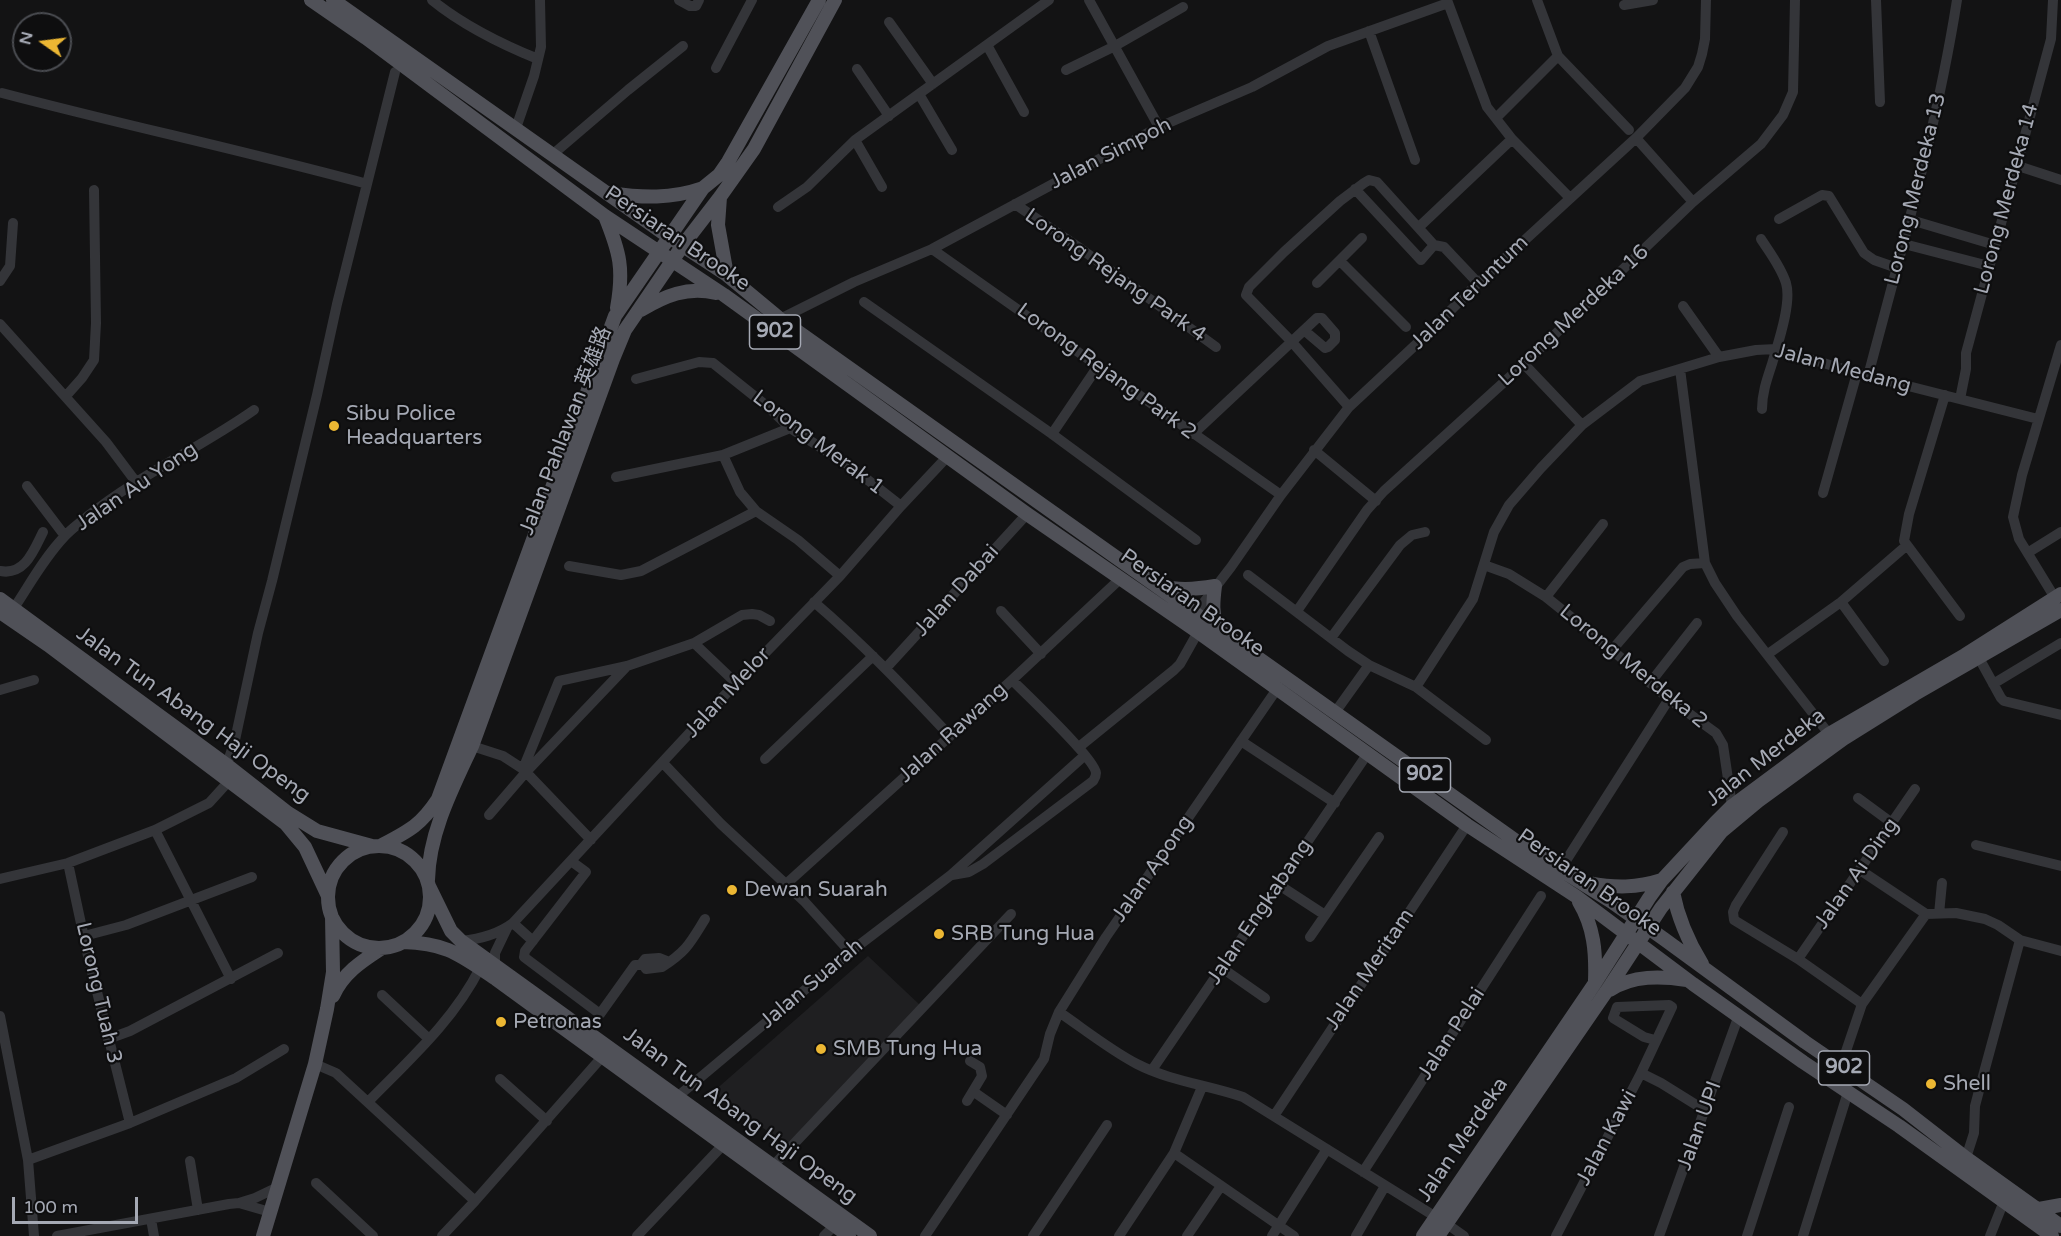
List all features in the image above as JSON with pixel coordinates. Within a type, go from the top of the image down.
[{"type":"main road","name":"Persiaran Brooke","points":[[311,0],[352,21],[516,128],[669,237],[727,275],[780,319],[1157,585],[1194,623],[1277,689],[1467,825],[1577,897],[1689,981],[1899,1126],[2052,1236]]},
{"type":"main road","name":"Persiaran Brooke","points":[[333,0],[352,21]]},
{"type":"main road","name":"Jalan Pahlawan 英雄路","points":[[428,883],[428,861],[434,837],[448,798],[472,746],[613,359],[626,330],[683,245],[754,149],[835,0]]},
{"type":"main road","name":"Jalan Pahlawan 英雄路","points":[[377,845],[409,832],[425,818],[438,799],[615,316],[703,188],[719,175],[728,162],[817,1]]},
{"type":"main road","name":"Persiaran Brooke","points":[[369,32],[605,216],[724,296],[1027,514],[1120,579],[1194,623],[1217,628],[1560,870],[1648,928],[1706,972],[1903,1109],[1966,1158],[2061,1226]]},
{"type":"main road","points":[[607,193],[641,198],[663,198],[703,188]]},
{"type":"main road","points":[[720,197],[718,225],[727,275]]},
{"type":"main road","points":[[605,216],[618,248],[621,270],[615,316]]},
{"type":"main road","points":[[638,311],[659,299],[690,290],[701,290],[724,296]]},
{"type":"main road","points":[[1157,585],[1171,589],[1215,586],[1212,615],[1217,628]]},
{"type":"main road","name":"Jalan Tun Abang Haji Openg","points":[[0,598],[226,774],[286,824],[305,847],[328,896]]},
{"type":"main road","name":"Jalan Merdeka","points":[[1423,1236],[1441,1220],[1601,988],[1639,942],[1673,892],[1722,831],[1758,801],[1843,739],[1915,694],[1979,658],[2059,601]]},
{"type":"main road","name":"Jalan Merdeka","points":[[1601,988],[1626,933],[1662,880],[1732,806],[1829,734],[2059,601]]},
{"type":"main road","name":"Jalan Tun Abang Haji Openg","points":[[0,612],[226,774],[317,831],[377,845]]},
{"type":"main road","points":[[262,1236],[315,1064],[327,1009],[333,972],[332,917],[328,896],[330,881],[336,868],[358,850],[377,845],[397,848],[421,867],[428,883],[430,902],[426,918],[416,932],[403,942],[382,948],[349,971],[327,1009]]},
{"type":"main road","points":[[1581,882],[1628,888],[1662,880]]},
{"type":"main road","name":"Jalan Tun Abang Haji Openg","points":[[428,883],[452,931],[461,941],[870,1236]]},
{"type":"main road","points":[[1673,892],[1687,939],[1706,972]]},
{"type":"main road","points":[[1577,897],[1591,925],[1601,988],[1634,979],[1671,978],[1689,981]]},
{"type":"main road","points":[[332,917],[340,930],[352,940],[366,947],[382,948]]},
{"type":"main road","name":"Jalan Tun Abang Haji Openg","points":[[403,942],[422,942],[454,951],[849,1236]]},
{"type":"main road","points":[[2038,1209],[2061,1205]]},
{"type":"main road","name":"Jalan Merdeka","points":[[1438,1236],[1441,1220]]},
{"type":"street","points":[[432,0],[450,14],[506,47],[538,60]]},
{"type":"street","points":[[516,128],[541,47],[540,0]]},
{"type":"street","points":[[679,0],[696,6],[699,0]]},
{"type":"street","points":[[716,68],[752,0]]},
{"type":"street","points":[[778,207],[807,187],[855,140],[1049,0]]},
{"type":"street","points":[[1089,0],[1159,127]]},
{"type":"street","points":[[1537,0],[1558,56],[1694,202]]},
{"type":"street","points":[[1624,5],[1653,0]]},
{"type":"street","name":"Jalan Teruntum","points":[[1081,752],[1180,664],[1194,623],[1215,586],[1314,450],[1349,407],[1570,198],[1633,134],[1674,101],[1698,68],[1705,39],[1706,0]]},
{"type":"street","name":"Lorong Merdeka 16","points":[[1297,611],[1366,510],[1384,491],[1524,364],[1694,202],[1761,144],[1784,115],[1793,92],[1795,0]]},
{"type":"street","points":[[1876,0],[1880,102]]},
{"type":"street","name":"Lorong Merdeka 13","points":[[1823,493],[1911,220],[1950,50],[1957,0]]},
{"type":"street","name":"Lorong Merdeka 14","points":[[1960,399],[1966,369],[1966,353],[2015,165],[2051,39],[2053,0]]},
{"type":"street","points":[[1447,1],[1486,107],[1512,139],[1570,198]]},
{"type":"street","name":"Jalan Simpoh","points":[[780,319],[854,282],[932,249],[1159,127],[1252,87],[1328,46],[1447,1]]},
{"type":"street","points":[[1066,70],[1183,7]]},
{"type":"street","points":[[889,22],[933,84]]},
{"type":"street","points":[[1369,31],[1415,160]]},
{"type":"street","points":[[987,45],[1024,112]]},
{"type":"street","points":[[552,155],[683,46]]},
{"type":"street","points":[[1496,118],[1558,56]]},
{"type":"street","points":[[857,69],[889,116]]},
{"type":"street","points":[[0,879],[68,863],[155,830],[209,803],[226,774],[337,304],[395,72]]},
{"type":"street","points":[[2,93],[81,114],[267,157],[367,184]]},
{"type":"street","points":[[919,94],[952,150]]},
{"type":"street","points":[[1419,227],[1512,139]]},
{"type":"street","points":[[855,140],[882,187]]},
{"type":"street","points":[[2015,165],[2061,180]]},
{"type":"street","points":[[1349,407],[1291,341],[1247,296],[1247,290],[1284,252],[1355,189],[1369,180],[1377,182],[1434,245],[1444,247],[1478,283]]},
{"type":"street","points":[[1355,189],[1421,260],[1434,245]]},
{"type":"street","points":[[66,396],[82,378],[93,360],[96,324],[94,190]]},
{"type":"street","points":[[1779,219],[1822,195],[1829,196],[1864,253],[1874,260],[1897,268]]},
{"type":"street","name":"Lorong Rejang Park 4","points":[[1014,204],[1081,249],[1216,347]]},
{"type":"street","points":[[1911,220],[1995,245]]},
{"type":"street","points":[[0,281],[10,266],[13,223]]},
{"type":"street","points":[[1317,283],[1362,238]]},
{"type":"street","points":[[1761,239],[1781,270],[1788,296],[1762,398],[1762,409]]},
{"type":"street","points":[[1904,243],[1989,266]]},
{"type":"street","name":"Lorong Rejang Park 2","points":[[932,249],[1281,495]]},
{"type":"street","points":[[1340,261],[1406,327]]},
{"type":"street","points":[[864,302],[1052,434],[1196,540]]},
{"type":"street","points":[[1683,306],[1719,357]]},
{"type":"street","points":[[0,324],[106,442],[136,482]]},
{"type":"street","points":[[1193,434],[1305,330]]},
{"type":"street","points":[[2059,601],[2019,539],[2013,517],[2038,419],[2056,384],[2061,345]]},
{"type":"street","name":"Jalan Medang","points":[[1416,687],[1473,599],[1494,532],[1509,505],[1540,468],[1582,425],[1640,381],[1719,357],[1776,349],[1862,374],[2038,419]]},
{"type":"street","name":"Lorong Merak 1","points":[[636,379],[699,362],[713,363],[768,407],[790,428],[850,466],[901,506]]},
{"type":"street","points":[[1524,364],[1582,425]]},
{"type":"street","points":[[1052,434],[1098,366]]},
{"type":"street","points":[[1680,369],[1705,563],[1737,616],[1829,734]]},
{"type":"street","points":[[1945,395],[1904,533],[1905,546],[1960,616]]},
{"type":"street","name":"Jalan Au Yong","points":[[14,608],[64,536],[136,482],[224,431],[254,410]]},
{"type":"street","points":[[616,477],[723,455],[790,428]]},
{"type":"street","points":[[1314,450],[1376,501]]},
{"type":"street","points":[[723,455],[740,492],[756,511],[798,540],[840,576]]},
{"type":"street","name":"Jalan Melor","points":[[495,965],[495,953],[510,925],[736,683],[840,576],[947,457]]},
{"type":"street","points":[[27,486],[64,536]]},
{"type":"street","points":[[569,566],[621,575],[641,571],[756,511]]},
{"type":"street","name":"Jalan Dabai","points":[[886,668],[1027,514]]},
{"type":"street","points":[[1546,597],[1603,524]]},
{"type":"street","points":[[0,571],[12,572],[21,568],[28,560],[43,532]]},
{"type":"street","points":[[1331,638],[1400,545],[1412,536],[1425,532]]},
{"type":"street","points":[[2029,552],[2061,532]]},
{"type":"street","points":[[1768,654],[1841,602],[1905,546]]},
{"type":"street","points":[[1612,650],[1683,567],[1705,563]]},
{"type":"street","name":"Lorong Merdeka 2","points":[[1484,565],[1509,574],[1546,597],[1721,739],[1732,806]]},
{"type":"street","points":[[1248,575],[1369,665],[1416,687],[1486,740]]},
{"type":"street","name":"Jalan Rawang","points":[[785,885],[1041,654],[1120,579]]},
{"type":"street","points":[[814,602],[850,632],[950,736]]},
{"type":"street","points":[[1841,602],[1884,661]]},
{"type":"street","points":[[1001,611],[1041,654]]},
{"type":"street","points":[[525,771],[559,681],[627,666],[694,643],[742,615],[759,615],[770,621]]},
{"type":"street","points":[[1650,683],[1697,623]]},
{"type":"street","points":[[694,643],[736,683]]},
{"type":"street","points":[[1993,684],[2061,643]]},
{"type":"street","points":[[765,759],[873,656]]},
{"type":"street","points":[[1979,658],[2004,701],[2061,715]]},
{"type":"street","points":[[1335,711],[1369,665]]},
{"type":"street","points":[[489,815],[525,771],[627,666]]},
{"type":"street","points":[[0,690],[34,680]]},
{"type":"street","name":"Jalan Suarah","points":[[951,875],[969,872],[983,864],[1093,782],[1096,771],[1081,752],[1012,680]]},
{"type":"street","name":"Jalan Apong","points":[[925,1236],[1044,1059],[1059,1012],[1106,937],[1277,689]]},
{"type":"street","points":[[1560,870],[1669,699]]},
{"type":"street","points":[[1241,741],[1335,803]]},
{"type":"street","points":[[472,746],[503,756],[525,771],[591,840]]},
{"type":"street","name":"Jalan Suarah","points":[[677,1097],[850,952],[951,875],[1081,752]]},
{"type":"street","name":"Jalan Engkabang","points":[[1152,1070],[1368,753]]},
{"type":"street","points":[[663,763],[721,824],[804,902],[850,952]]},
{"type":"street","name":"Jalan Ai Ding","points":[[1798,958],[1916,789]]},
{"type":"street","points":[[1858,798],[1892,823]]},
{"type":"street","name":"Jalan Meritam","points":[[1274,1116],[1467,825]]},
{"type":"street","points":[[155,830],[231,979]]},
{"type":"street","points":[[1783,832],[1736,905],[1733,916],[1740,925],[1798,958],[1862,1004]]},
{"type":"street","points":[[1310,937],[1379,837]]},
{"type":"street","points":[[1976,845],[2061,866]]},
{"type":"street","points":[[571,861],[586,872],[524,954],[528,961],[600,1014],[638,965],[646,969],[659,968],[669,962],[684,951],[705,919]]},
{"type":"street","name":"Lorong Tuah 3","points":[[68,863],[108,1039],[130,1123]]},
{"type":"street","points":[[1860,870],[1926,914],[1956,913],[1985,919],[2020,940],[2061,951]]},
{"type":"street","points":[[84,936],[126,925],[252,878]]},
{"type":"street","points":[[1939,914],[1942,883]]},
{"type":"street","points":[[1279,885],[1325,915]]},
{"type":"street","name":"Jalan Pelai","points":[[1363,1172],[1540,896]]},
{"type":"street","points":[[772,1167],[1011,914]]},
{"type":"street","points":[[1841,1066],[1862,1004],[1926,914]]},
{"type":"street","points":[[510,925],[532,941]]},
{"type":"street","name":"Jalan Melor","points":[[461,941],[480,939],[510,925]]},
{"type":"street","points":[[1966,1158],[1974,1133],[1975,1106],[2020,940]]},
{"type":"street","points":[[108,1039],[130,1031],[278,953]]},
{"type":"street","points":[[1222,968],[1265,998]]},
{"type":"street","points":[[369,1101],[429,1039],[465,997],[480,969]]},
{"type":"street","points":[[382,995],[429,1039]]},
{"type":"street","name":"Jalan Kawi","points":[[1556,1236],[1641,1073],[1672,1007],[1669,1005],[1617,1007],[1612,1018],[1644,1037],[1655,1040]]},
{"type":"street","points":[[1059,1012],[1136,1064],[1202,1087],[1222,1090],[1243,1097],[1464,1236]]},
{"type":"street","name":"Jalan UPI","points":[[1659,1236],[1739,1015]]},
{"type":"street","points":[[0,1016],[4,1065],[28,1160],[34,1236]]},
{"type":"street","points":[[28,1160],[130,1123],[236,1078],[284,1049]]},
{"type":"street","points":[[442,1236],[602,1057]]},
{"type":"street","points":[[970,1061],[982,1070],[982,1076],[971,1097],[1006,1115]]},
{"type":"street","points":[[315,1064],[336,1073],[369,1101],[475,1201]]},
{"type":"street","points":[[1641,1073],[1706,1111]]},
{"type":"street","points":[[500,1079],[547,1121]]},
{"type":"street","points":[[1119,1236],[1174,1153],[1202,1087]]},
{"type":"street","points":[[1803,1236],[1848,1092]]},
{"type":"street","points":[[1746,1236],[1789,1107]]},
{"type":"street","points":[[1033,1236],[1107,1125]]},
{"type":"street","points":[[637,1236],[723,1145]]},
{"type":"street","points":[[1272,1236],[1327,1149]]},
{"type":"street","points":[[1174,1153],[1294,1236]]},
{"type":"street","points":[[190,1161],[198,1210]]},
{"type":"street","points":[[316,1183],[373,1236]]},
{"type":"street","points":[[1187,1236],[1221,1186]]},
{"type":"street","points":[[1356,1236],[1386,1186]]},
{"type":"street","points":[[62,1236],[239,1203],[278,1187]]},
{"type":"street","points":[[1990,1236],[2004,1201]]},
{"type":"street","points":[[239,1203],[270,1212]]},
{"type":"street","points":[[151,1219],[154,1236]]},
{"type":"street","points":[[824,1236],[835,1226]]},
{"type":"shaded area","name":"SMB Tung Hua","points":[[868,956],[920,1005],[788,1144],[713,1092]]},
{"type":"place","name":"Sibu Police Headquarters","points":[[334,426]]},
{"type":"place","name":"Dewan Suarah","points":[[732,890]]},
{"type":"place","name":"SRB Tung Hua","points":[[939,934]]},
{"type":"place","name":"Petronas","points":[[501,1022]]},
{"type":"place","name":"SMB Tung Hua","points":[[821,1049]]},
{"type":"place","name":"Shell","points":[[1931,1084]]}]
